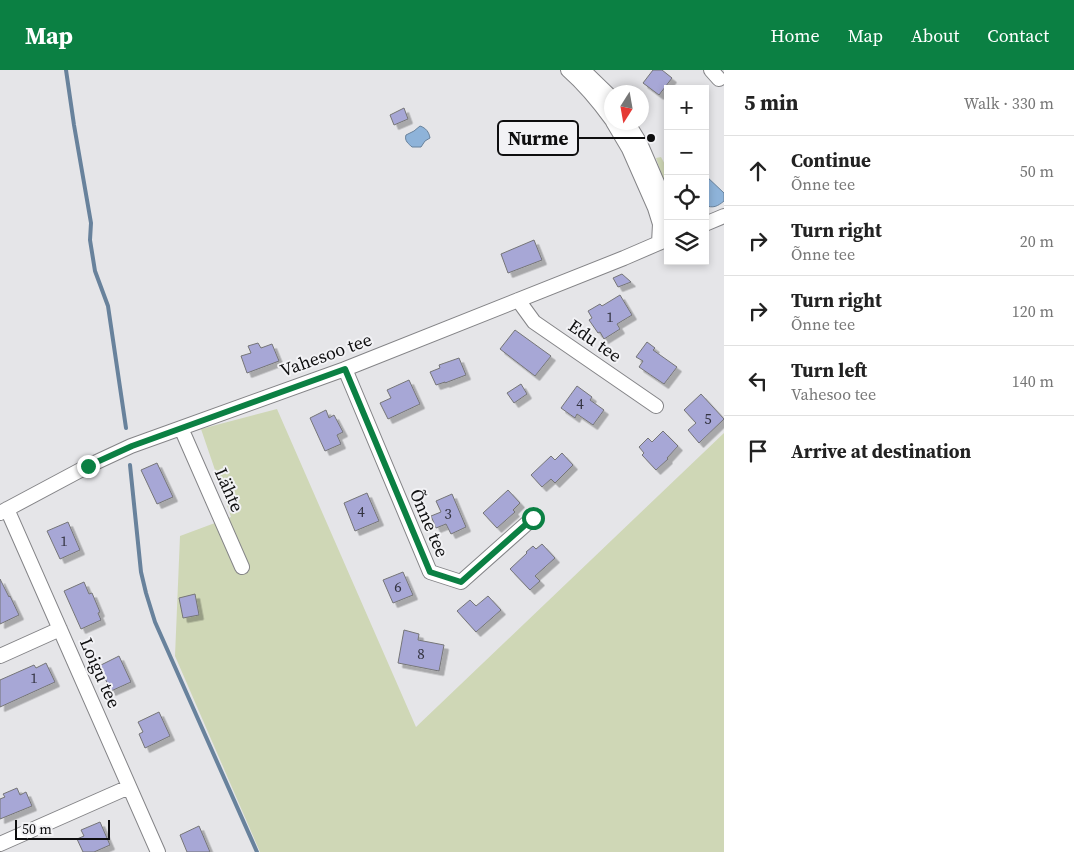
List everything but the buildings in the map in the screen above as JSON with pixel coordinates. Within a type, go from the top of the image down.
[{"type":"street","points":[[568,70],[579,79],[604,110]]},
{"type":"street","points":[[583,70],[604,90]]},
{"type":"street","points":[[617,130],[629,149],[655,208],[663,241]]},
{"type":"street","points":[[632,130],[640,143],[664,199]]},
{"type":"street","points":[[709,222],[724,216]]},
{"type":"street","name":"Vahesoo tee","points":[[4,511],[88,466],[132,446],[345,369],[663,241]]},
{"type":"street","name":"Edu tee","points":[[518,300],[534,322],[656,406]]},
{"type":"street","name":"Õnne tee","points":[[345,369],[430,572],[461,582],[533,518]]},
{"type":"street","name":"Lähte","points":[[181,428],[242,567]]},
{"type":"street","name":"Loigu tee","points":[[4,511],[60,629],[158,852]]},
{"type":"street","points":[[0,656],[60,629]]},
{"type":"street","points":[[0,844],[129,786]]},
{"type":"green space","points":[[661,157],[664,163],[664,181],[656,158]]},
{"type":"green space","points":[[277,409],[416,727],[724,433],[724,852],[260,852],[175,656],[180,536],[231,517],[201,429]]},
{"type":"water","points":[[420,126],[427,130],[430,138],[421,147],[412,147],[406,141],[406,135]]},
{"type":"water","points":[[709,179],[724,193],[724,201],[710,207]]},
{"type":"waterway","points":[[66,70],[91,223],[90,240],[95,271],[108,306],[126,428]]},
{"type":"waterway","points":[[130,465],[141,572],[155,622],[257,852]]},
{"type":"place","name":"Nurme","points":[[651,138]]},
{"type":"route","points":[[88,466],[132,446],[345,369],[430,572],[461,582],[533,518]]}]
